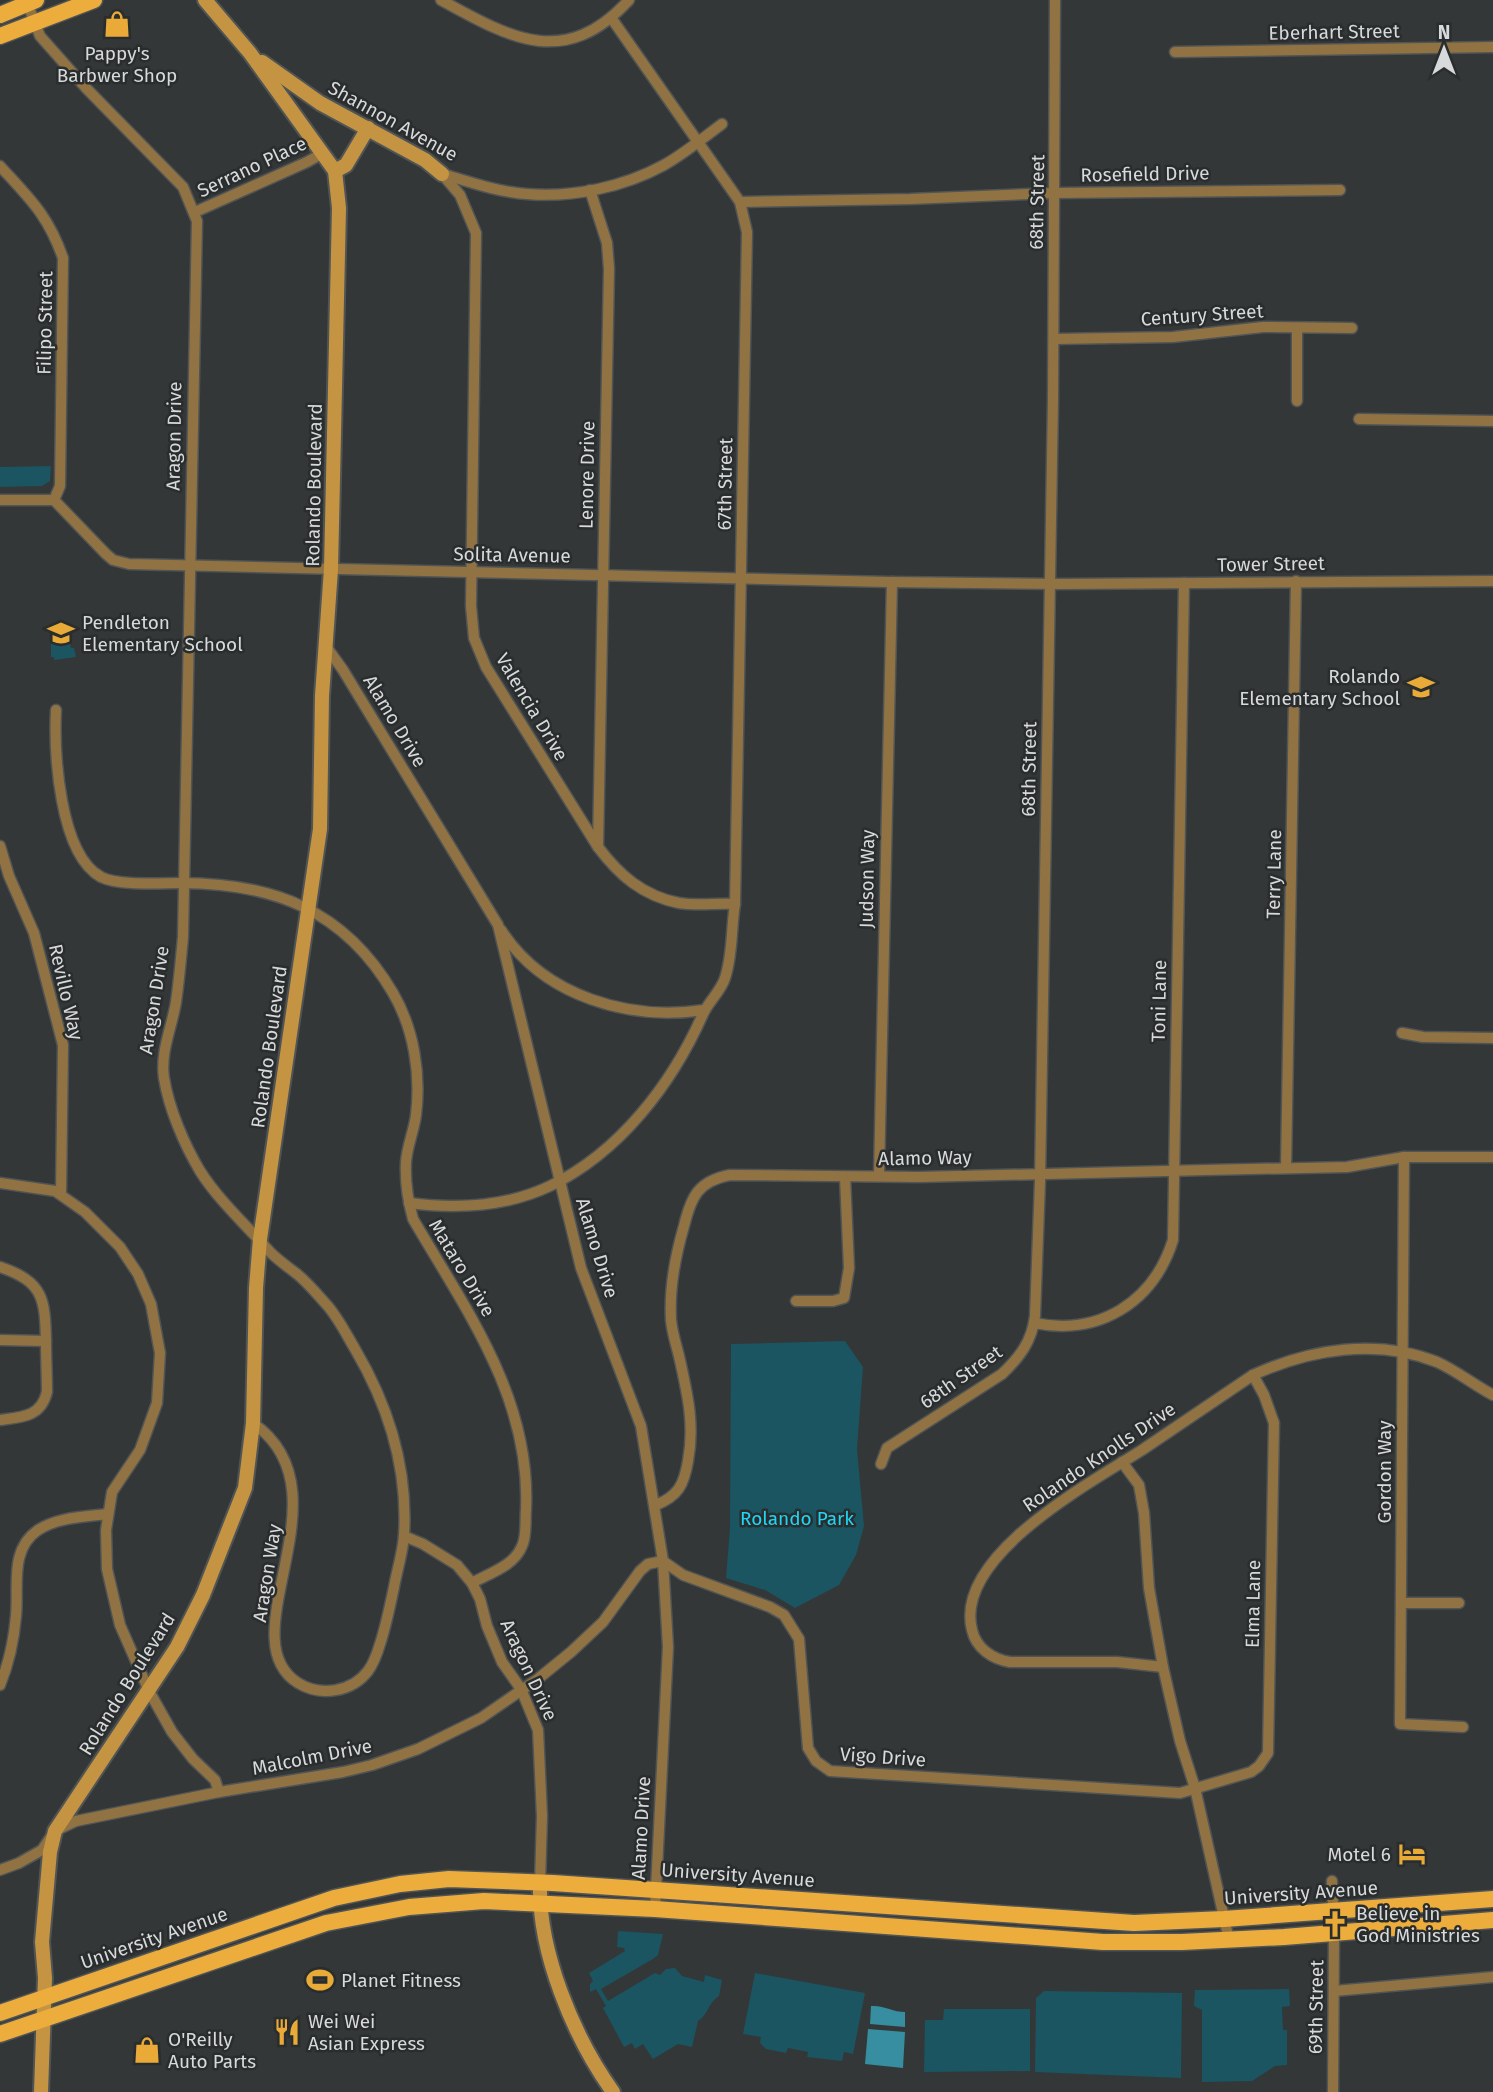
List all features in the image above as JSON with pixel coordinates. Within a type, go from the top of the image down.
[{"type":"main road","points":[[0,36],[94,0]]},
{"type":"main road","points":[[0,15],[30,1]]},
{"type":"main road","name":"University Avenue","points":[[0,2013],[334,1898],[373,1888],[449,1879],[656,1890],[1134,1923],[1333,1912],[1493,1899]]},
{"type":"main road","name":"University Avenue","points":[[0,2034],[326,1923],[409,1907],[484,1901],[654,1909],[1103,1942],[1229,1940],[1493,1920]]},
{"type":"main road","points":[[909,1928],[910,1908]]},
{"type":"street","name":"Rolando Boulevard","points":[[41,2092],[44,1997],[42,1942],[50,1852],[55,1831],[177,1647],[202,1595],[245,1488],[253,1423],[256,1288],[260,1239],[320,829],[325,645],[331,569],[339,208],[335,171],[250,53],[205,0]]},
{"type":"street","points":[[440,0],[510,36],[536,41],[577,37],[612,19],[629,0]]},
{"type":"street","name":"68th Street","points":[[881,1464],[887,1448],[1002,1374],[1018,1359],[1031,1337],[1034,1323],[1040,1174],[1054,339],[1055,0]]},
{"type":"street","name":"Aragon Drive","points":[[30,1],[40,36],[79,81],[183,187],[197,221],[183,937],[176,1003],[164,1056],[164,1076],[176,1119],[200,1171],[228,1207],[271,1253],[301,1277],[329,1307],[370,1374],[394,1436],[402,1483],[404,1536],[423,1544],[457,1565],[472,1583],[502,1662],[521,1689],[538,1730],[542,1811],[540,1905],[547,1949],[563,1998],[591,2057],[612,2092]]},
{"type":"street","name":"67th Street","points":[[408,1203],[460,1207],[525,1195],[559,1180],[606,1147],[649,1103],[675,1068],[705,1010],[724,981],[729,964],[734,904],[747,232],[740,202],[612,19]]},
{"type":"street","name":"Eberhart Street","points":[[1175,52],[1493,47]]},
{"type":"street","name":"Shannon Avenue","points":[[250,53],[320,103],[425,160],[442,174],[494,189],[525,194],[546,195],[590,190],[621,183],[676,158],[722,124]]},
{"type":"street","points":[[335,171],[346,165],[368,128]]},
{"type":"street","name":"Serrano Place","points":[[195,212],[323,153]]},
{"type":"street","name":"Filipo Street","points":[[0,166],[43,214],[54,232],[63,258],[60,486],[54,500]]},
{"type":"street","name":"Valencia Drive","points":[[442,174],[460,195],[476,233],[470,572],[474,638],[486,667],[615,870],[638,888],[678,903],[734,904]]},
{"type":"street","name":"Lenore Drive","points":[[590,190],[607,243],[609,269],[598,847]]},
{"type":"street","name":"Rosefield Drive","points":[[740,202],[922,199],[1055,192],[1340,190]]},
{"type":"street","name":"Century Street","points":[[1054,339],[1173,337],[1263,327],[1352,328]]},
{"type":"street","points":[[1297,328],[1297,401]]},
{"type":"street","points":[[1359,419],[1493,421]]},
{"type":"street","points":[[0,500],[54,500]]},
{"type":"street","name":"Solita Avenue","points":[[54,500],[113,560],[129,564],[1049,584]]},
{"type":"street","name":"Terry Lane","points":[[1286,1168],[1296,581]]},
{"type":"street","name":"Tower Street","points":[[1049,584],[1493,581]]},
{"type":"street","name":"Judson Way","points":[[879,1176],[892,582]]},
{"type":"street","name":"Toni Lane","points":[[1034,1323],[1072,1326],[1097,1321],[1120,1311],[1149,1286],[1164,1264],[1173,1240],[1184,583]]},
{"type":"street","name":"Alamo Drive","points":[[325,645],[343,670],[498,925],[581,1268],[642,1426],[663,1561],[668,1647],[654,1909]]},
{"type":"street","name":"Mataro Drive","points":[[56,710],[57,775],[76,849],[95,873],[111,881],[246,887],[280,895],[308,907],[347,936],[369,958],[392,991],[406,1022],[415,1055],[418,1087],[416,1119],[406,1161],[408,1203],[413,1219],[480,1331],[504,1381],[518,1426],[526,1494],[523,1545],[510,1563],[472,1583]]},
{"type":"street","name":"Revillo Way","points":[[0,846],[9,876],[34,933],[63,1045],[61,1194]]},
{"type":"street","points":[[498,925],[516,949],[543,973],[589,999],[622,1009],[648,1013],[674,1014],[705,1010]]},
{"type":"street","points":[[1402,1033],[1423,1037],[1493,1038]]},
{"type":"street","name":"Alamo Way","points":[[656,1505],[670,1499],[681,1486],[691,1446],[691,1411],[671,1324],[673,1265],[691,1200],[703,1186],[720,1177],[1040,1174],[1347,1167],[1404,1157],[1493,1157]]},
{"type":"street","name":"Gordon Way","points":[[1404,1157],[1400,1724],[1463,1727]]},
{"type":"street","points":[[796,1301],[833,1301],[844,1298],[849,1268],[845,1177]]},
{"type":"street","points":[[0,1183],[41,1188],[61,1194],[97,1223],[129,1260],[151,1304],[158,1336],[159,1386],[152,1419],[136,1457],[112,1492],[107,1514],[106,1559],[114,1607],[149,1691],[172,1732],[193,1759],[215,1780],[219,1792]]},
{"type":"street","points":[[0,1266],[27,1279],[36,1287],[43,1300],[47,1318],[45,1401],[33,1415],[0,1420]]},
{"type":"street","points":[[0,1340],[46,1340]]},
{"type":"street","name":"Rolando Knolls Drive","points":[[1163,1667],[1117,1662],[1003,1661],[991,1656],[981,1648],[972,1630],[974,1597],[981,1578],[995,1559],[1039,1517],[1253,1375],[1289,1361],[1332,1351],[1401,1351],[1458,1372],[1493,1395]]},
{"type":"street","name":"Elma Lane","points":[[1195,1788],[1251,1772],[1268,1753],[1274,1423],[1265,1395],[1253,1375]]},
{"type":"street","name":"Aragon Way","points":[[253,1423],[277,1446],[286,1464],[294,1494],[294,1521],[274,1624],[274,1649],[280,1664],[297,1683],[320,1691],[338,1690],[355,1683],[369,1670],[385,1630],[404,1536]]},
{"type":"street","points":[[1122,1462],[1139,1485],[1144,1513],[1149,1588],[1163,1667],[1180,1741],[1195,1788],[1229,1940]]},
{"type":"street","points":[[0,1685],[6,1669],[16,1615],[16,1573],[21,1550],[26,1542],[37,1530],[53,1523],[74,1517],[107,1514]]},
{"type":"street","name":"Vigo Drive","points":[[663,1561],[683,1574],[770,1607],[784,1615],[799,1639],[808,1748],[816,1761],[830,1771],[1180,1793],[1195,1788]]},
{"type":"street","name":"Malcolm Drive","points":[[0,1870],[41,1850],[55,1831],[76,1821],[219,1792],[343,1772],[418,1749],[481,1718],[539,1678],[603,1622],[640,1571],[648,1564],[663,1561]]},
{"type":"street","points":[[1401,1603],[1459,1603]]},
{"type":"street","name":"69th Street","points":[[1332,1881],[1333,2092]]},
{"type":"street","points":[[1334,1991],[1493,1978]]},
{"type":"green space","points":[[51,466],[50,481],[42,486],[0,487],[0,467]]},
{"type":"green space","points":[[51,643],[70,643],[76,657],[54,660],[54,657],[51,657]]},
{"type":"green space","name":"Rolando Park","points":[[845,1341],[863,1367],[857,1449],[864,1526],[856,1555],[839,1585],[795,1608],[765,1590],[726,1578],[730,1528],[731,1344]]},
{"type":"green space","points":[[618,1931],[663,1934],[658,1955],[601,1989],[608,2001],[655,1973],[660,1975],[666,1969],[675,1968],[682,1976],[704,1982],[705,1975],[722,1980],[719,1996],[698,2021],[692,2047],[678,2044],[653,2059],[643,2044],[635,2049],[632,2043],[624,2047],[596,1989],[590,1992],[590,1984],[593,1981],[589,1973],[625,1951],[624,1948],[617,1947]]},
{"type":"green space","points":[[755,1973],[865,1993],[853,2054],[844,2052],[842,2061],[807,2057],[808,2052],[788,2048],[786,2053],[766,2049],[760,2043],[761,2037],[743,2034]]},
{"type":"green space","points":[[1289,1989],[1290,2006],[1282,2007],[1283,2030],[1287,2030],[1287,2065],[1275,2066],[1252,2081],[1202,2082],[1202,2010],[1194,2006],[1195,1990]]},
{"type":"green space","points":[[1044,1991],[1182,1993],[1181,2078],[1035,2072],[1036,1998]]},
{"type":"green space","points":[[944,2009],[1030,2009],[1030,2071],[924,2072],[925,2020],[943,2020]]},
{"type":"shaded area","points":[[871,2006],[905,2012],[905,2027],[870,2024]]},
{"type":"shaded area","points":[[868,2029],[905,2032],[903,2068],[865,2064]]},
{"type":"place","name":"Pappy's Barbwer Shop","points":[[117,24]]},
{"type":"place","name":"Pendleton Elementary School","points":[[61,633]]},
{"type":"place","name":"Rolando Elementary School","points":[[1421,687]]},
{"type":"place","name":"Motel 6","points":[[1412,1854]]},
{"type":"place","name":"Believe in God Ministries","points":[[1335,1924]]},
{"type":"place","name":"Planet Fitness","points":[[320,1980]]},
{"type":"place","name":"Wei Wei Asian Express","points":[[287,2032]]},
{"type":"place","name":"O'Reilly Auto Parts","points":[[147,2050]]}]
